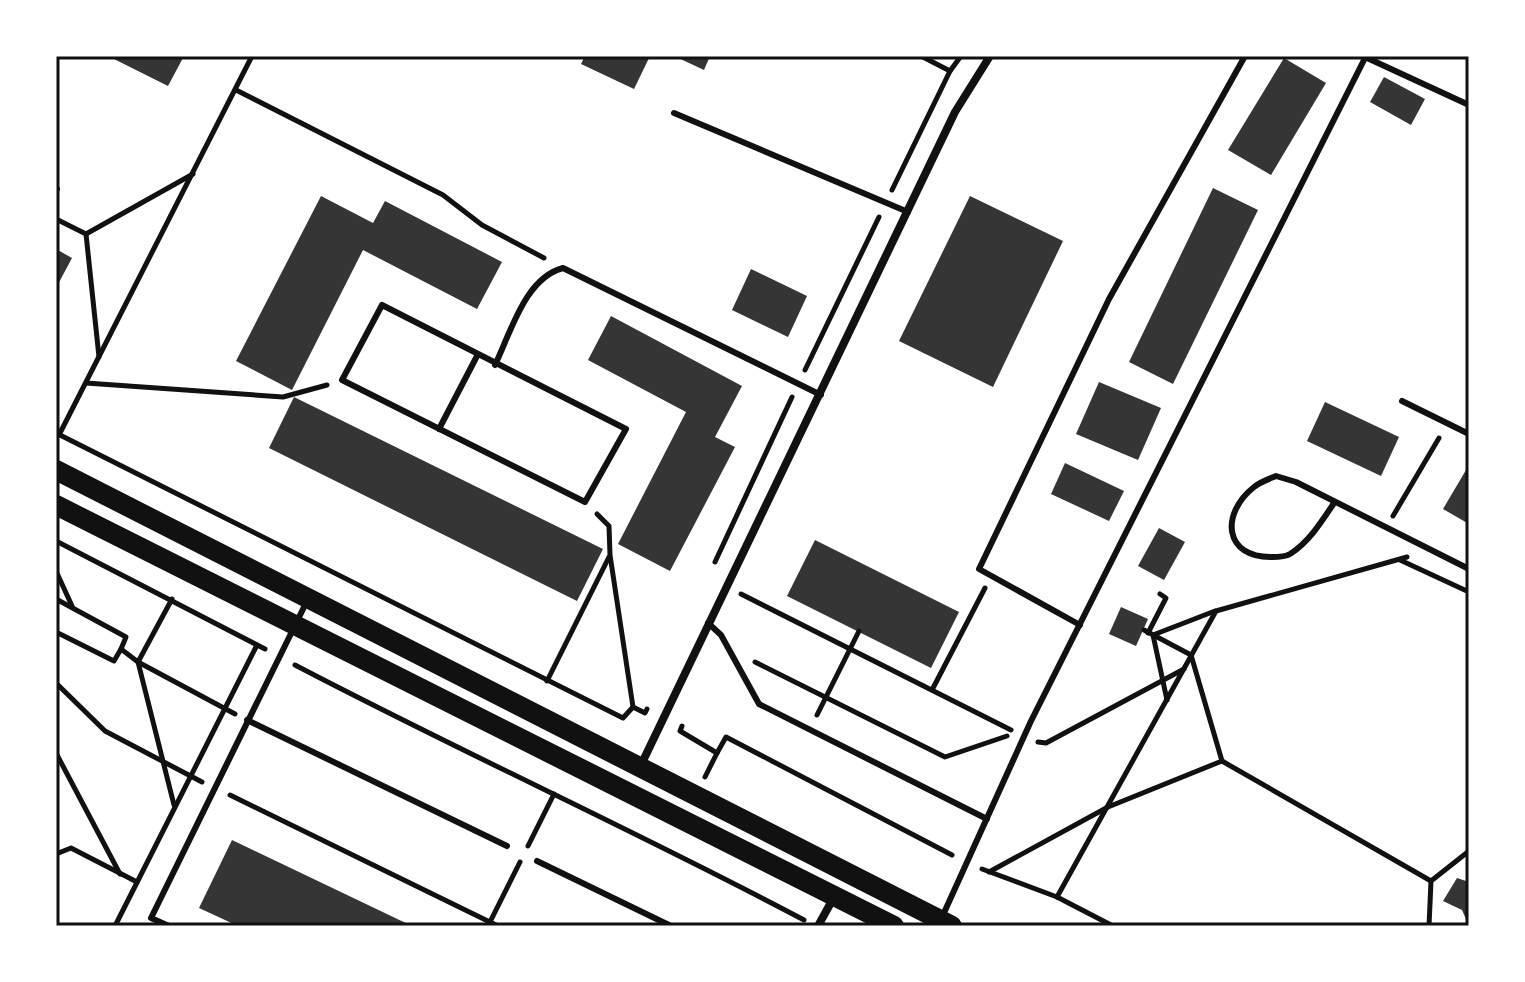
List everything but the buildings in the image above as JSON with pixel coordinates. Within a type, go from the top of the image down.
[{"type":"main road","points":[[56,470],[944,924]]},
{"type":"main road","points":[[56,505],[894,926]]},
{"type":"main road","points":[[629,793],[640,767]]},
{"type":"main road","points":[[834,896],[847,872]]},
{"type":"street","points":[[640,767],[966,92],[990,56]]},
{"type":"street","points":[[816,926],[834,896]]},
{"type":"lane","points":[[1080,625],[979,569],[1109,299],[1245,56]]},
{"type":"lane","points":[[944,924],[967,863],[1024,737],[1365,56],[1469,105]]},
{"type":"lane","points":[[674,113],[908,212]]},
{"type":"lane","points":[[495,365],[535,284],[547,272],[563,268],[821,395]]},
{"type":"lane","points":[[382,305],[477,356],[626,429],[585,502],[342,380],[382,305]]},
{"type":"lane","points":[[439,429],[477,356]]},
{"type":"lane","points":[[1402,401],[1469,434]]},
{"type":"lane","points":[[1334,503],[1313,533],[1287,556],[1262,557],[1245,551],[1234,541],[1229,527],[1234,512],[1253,488],[1276,476],[1334,503],[1427,550],[1469,569]]},
{"type":"lane","points":[[169,926],[151,918],[308,598]]},
{"type":"lane","points":[[708,623],[721,635],[759,704],[987,819]]},
{"type":"lane","points":[[247,720],[507,846]]},
{"type":"lane","points":[[537,861],[671,926]]},
{"type":"path","points":[[252,56],[58,434],[623,718],[633,707]]},
{"type":"path","points":[[921,56],[950,71]]},
{"type":"path","points":[[236,90],[443,195],[482,225],[563,268]]},
{"type":"path","points":[[86,234],[193,173]]},
{"type":"path","points":[[56,219],[86,234]]},
{"type":"path","points":[[86,234],[99,358]]},
{"type":"path","points":[[86,383],[283,397],[342,380]]},
{"type":"path","points":[[1393,517],[1448,423]]},
{"type":"path","points":[[585,502],[609,526],[610,555],[633,707]]},
{"type":"path","points":[[56,541],[425,733],[671,849],[816,926]]},
{"type":"path","points":[[1148,632],[1427,550]]},
{"type":"path","points":[[547,681],[610,555]]},
{"type":"path","points":[[1399,560],[1469,592]]},
{"type":"path","points":[[56,571],[73,607]]},
{"type":"path","points":[[932,690],[992,576]]},
{"type":"path","points":[[740,593],[1016,733],[945,757],[753,660]]},
{"type":"path","points":[[1160,594],[1166,598],[1148,632],[1167,700]]},
{"type":"path","points":[[56,599],[126,637],[114,661],[56,632]]},
{"type":"path","points":[[172,599],[138,662],[174,807]]},
{"type":"path","points":[[1057,897],[1216,611]]},
{"type":"path","points":[[810,730],[859,631]]},
{"type":"path","points":[[1148,632],[1191,655],[1222,761],[1431,881]]},
{"type":"path","points":[[115,926],[257,645]]},
{"type":"path","points":[[121,649],[138,662],[247,720]]},
{"type":"path","points":[[1024,737],[1046,743],[1184,669]]},
{"type":"path","points":[[56,683],[105,731],[189,777],[498,926]]},
{"type":"path","points":[[633,707],[645,713]]},
{"type":"path","points":[[680,731],[717,753],[726,737],[967,863],[1057,897],[1113,926]]},
{"type":"path","points":[[56,753],[120,874]]},
{"type":"path","points":[[989,872],[1108,807],[1222,761]]},
{"type":"path","points":[[56,854],[71,848],[137,882]]},
{"type":"path","points":[[1429,926],[1431,881],[1469,851]]}]
